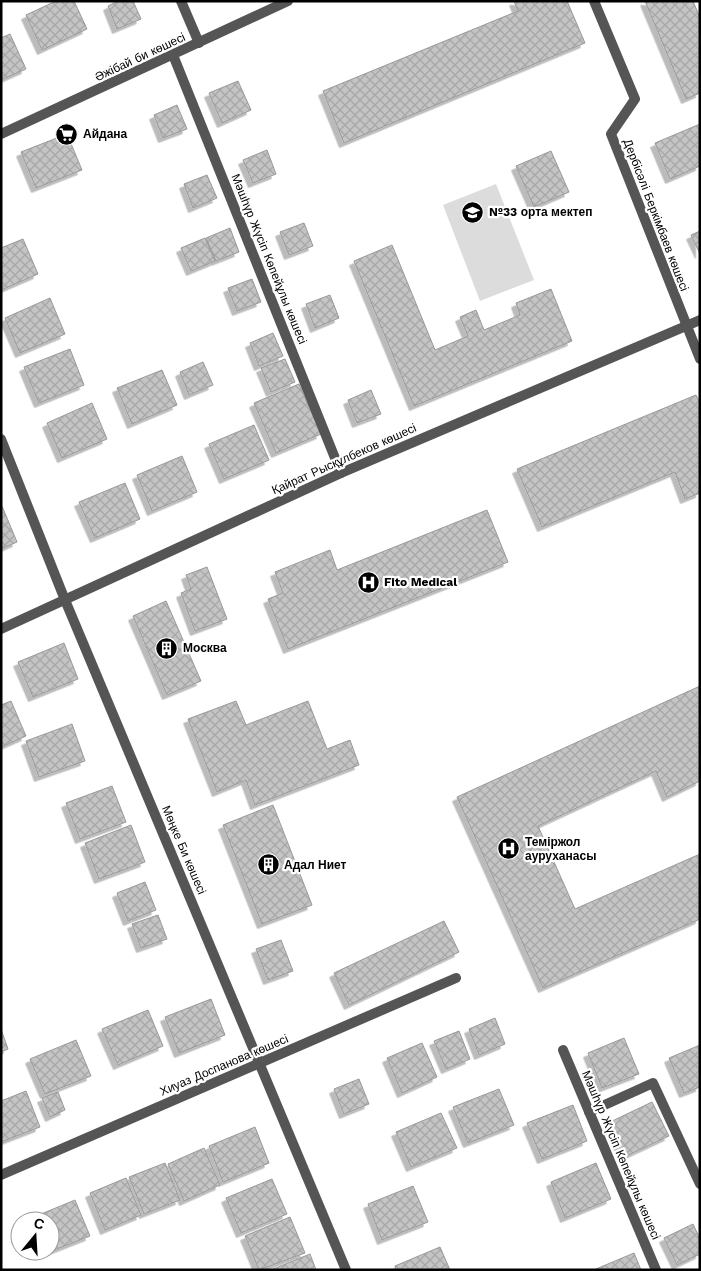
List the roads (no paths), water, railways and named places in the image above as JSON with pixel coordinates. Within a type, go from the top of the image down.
[{"type":"street","points":[[181,1],[199,43]]},
{"type":"street","name":"Әжібай би көшесі","points":[[1,134],[288,1]]},
{"type":"street","name":"Дербісәлі Беркімбаев көшесі","points":[[594,1],[635,99],[611,134],[685,326],[700,359]]},
{"type":"street","name":"Мәшһүр Жүсіп Көпейұлы көшесі","points":[[173,55],[341,473]]},
{"type":"street","name":"Қайрат Рысқұлбеков көшесі","points":[[1,628],[341,473],[700,320]]},
{"type":"street","name":"Мөңке Би көшесі","points":[[1,439],[65,600],[346,1270]]},
{"type":"street","name":"Хиуаз Доспанова көшесі","points":[[1,1175],[456,978]]},
{"type":"street","name":"Мәшһүр Жүсіп Көпейұлы көшесі","points":[[562,1050],[656,1270]]},
{"type":"street","points":[[589,1112],[653,1083],[700,1184]]},
{"type":"place","name":"Айдана","points":[[67,134]]},
{"type":"place","name":"№33 орта мектеп","points":[[473,212]]},
{"type":"place","name":"Fito Medical","points":[[368,582]]},
{"type":"place","name":"Москва","points":[[167,648]]},
{"type":"place","name":"Теміржол ауруханасы","points":[[509,849]]},
{"type":"place","name":"Адал Ниет","points":[[268,865]]}]
